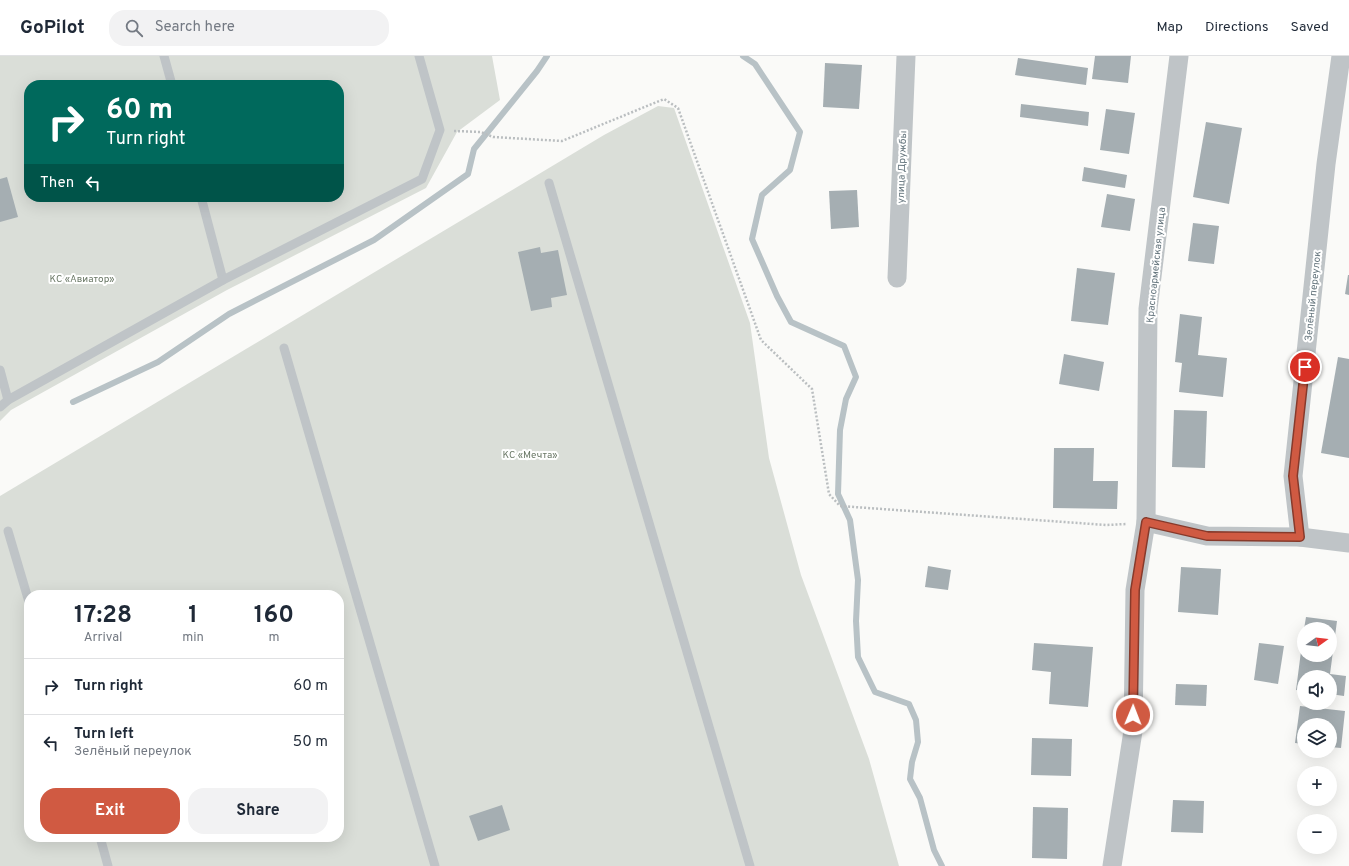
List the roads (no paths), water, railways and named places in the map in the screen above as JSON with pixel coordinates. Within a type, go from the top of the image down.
[{"type":"street","name":"улица Дружбы","points":[[896,278],[906,56]]},
{"type":"street","name":"Красноармейская улица","points":[[1112,866],[1133,731],[1135,590],[1146,522],[1148,309],[1179,56]]},
{"type":"street","name":"Зелёный переулок","points":[[1300,537],[1293,476],[1326,164],[1341,56]]},
{"type":"street","points":[[1146,522],[1207,536],[1300,537],[1349,543]]},
{"type":"lane","points":[[164,56],[171,80]]},
{"type":"lane","points":[[0,407],[8,400],[223,280],[422,179],[440,130],[419,56]]},
{"type":"lane","points":[[549,183],[750,866]]},
{"type":"lane","points":[[202,202],[223,280]]},
{"type":"lane","points":[[284,348],[435,866]]},
{"type":"lane","points":[[0,370],[8,400]]},
{"type":"lane","points":[[8,531],[25,590]]},
{"type":"lane","points":[[101,842],[108,866]]},
{"type":"waterway","points":[[73,402],[158,362],[229,314],[374,240],[468,174],[474,149],[537,71],[547,56]]},
{"type":"waterway","points":[[743,56],[755,64],[800,132],[790,170],[762,195],[752,239],[777,296],[791,322],[844,346],[856,377],[846,399],[840,430],[838,494],[850,520],[858,580],[856,621],[858,657],[875,692],[909,704],[916,720],[918,742],[912,762],[910,779],[920,798],[934,850],[942,866]]},
{"type":"park label","name":"КС «Авиатор»","points":[[82,278]]},
{"type":"park label","name":"КС «Мечта»","points":[[530,454]]}]
